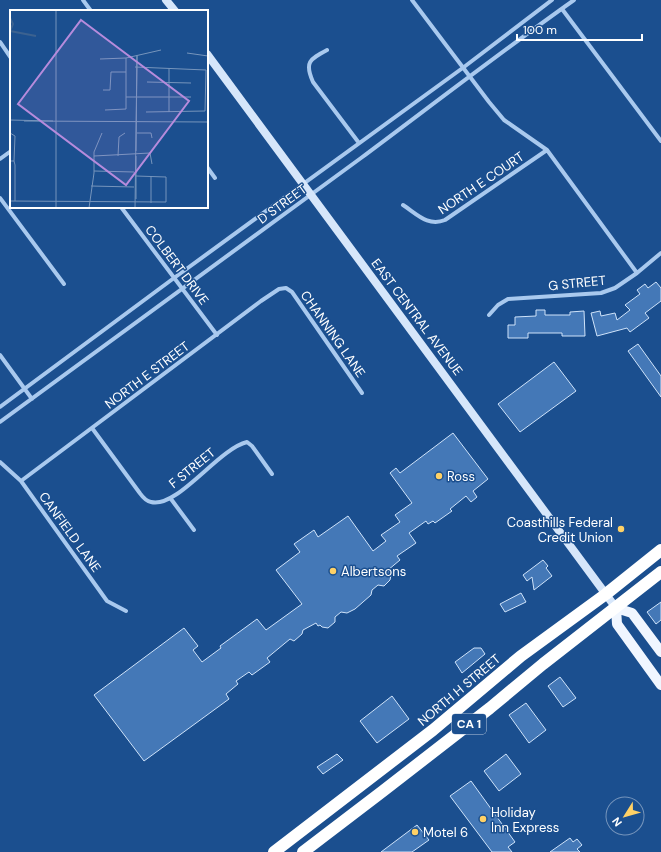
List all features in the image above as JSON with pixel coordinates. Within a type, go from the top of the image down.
[{"type":"highway","name":"NORTH H STREET","points":[[274,852],[433,730],[521,656],[606,594],[661,550]]},
{"type":"highway","name":"CA 1","points":[[302,852],[383,792],[661,572]]},
{"type":"main road","points":[[166,0],[173,10]]},
{"type":"main road","name":"EAST CENTRAL AVENUE","points":[[208,55],[616,608]]},
{"type":"main road","points":[[661,652],[632,613],[616,608],[617,624],[661,685]]},
{"type":"street","points":[[83,0],[90,10]]},
{"type":"street","points":[[412,0],[504,120],[547,150],[638,273]]},
{"type":"street","name":"D STREET","points":[[0,407],[174,278],[464,67],[552,0]]},
{"type":"street","name":"D STREET","points":[[0,422],[183,290],[574,0]]},
{"type":"street","points":[[562,8],[661,141]]},
{"type":"street","points":[[0,42],[10,57]]},
{"type":"street","points":[[327,50],[314,57],[308,66],[308,71],[313,82],[359,143]]},
{"type":"street","name":"NORTH E COURT","points":[[403,205],[429,222],[438,223],[445,220],[547,150]]},
{"type":"street","points":[[0,159],[10,152]]},
{"type":"street","points":[[208,168],[215,178]]},
{"type":"street","points":[[0,198],[64,284]]},
{"type":"street","name":"COLBERT DRIVE","points":[[122,208],[217,335]]},
{"type":"street","name":"G STREET","points":[[490,315],[498,305],[508,299],[600,293],[615,288],[638,273],[661,253]]},
{"type":"street","name":"NORTH E STREET","points":[[20,481],[261,301],[279,289],[286,288]]},
{"type":"street","name":"CHANNING LANE","points":[[286,288],[292,292],[362,393]]},
{"type":"street","points":[[0,354],[32,399]]},
{"type":"street","name":"F STREET","points":[[92,428],[132,484],[145,500],[150,502],[156,503],[171,499],[223,456],[247,442],[252,446],[272,474]]},
{"type":"street","name":"CANFIELD LANE","points":[[0,462],[20,481],[107,601],[126,611]]},
{"type":"street","points":[[171,499],[194,530]]},
{"type":"building","points":[[656,282],[661,288],[661,301],[645,313],[649,318],[630,332],[627,328],[597,336],[591,313],[600,311],[601,316],[615,313],[617,320],[630,310],[625,305],[640,294],[637,290],[645,284],[648,288]]},
{"type":"building","points":[[536,310],[545,310],[545,315],[570,315],[570,312],[584,311],[585,336],[562,336],[562,333],[528,333],[528,338],[508,338],[508,325],[515,325],[515,317],[536,316]]},
{"type":"building","points":[[638,344],[661,376],[661,397],[628,351]]},
{"type":"building","points":[[554,362],[576,391],[520,432],[498,404]]},
{"type":"building","points":[[453,433],[488,479],[473,491],[477,497],[471,502],[466,496],[450,509],[452,511],[435,523],[433,521],[428,524],[426,521],[409,533],[416,543],[397,556],[400,560],[388,570],[391,575],[390,580],[384,586],[378,585],[372,590],[371,595],[355,609],[347,613],[341,612],[335,617],[335,622],[328,628],[320,625],[318,626],[316,623],[303,630],[302,634],[294,641],[290,639],[267,658],[270,662],[252,675],[249,672],[236,681],[238,684],[226,694],[229,699],[144,761],[94,695],[184,628],[198,646],[193,650],[202,662],[221,648],[220,646],[257,619],[266,630],[302,604],[276,570],[300,552],[294,544],[314,530],[318,537],[348,516],[373,551],[386,541],[381,535],[400,522],[395,515],[412,503],[390,473],[396,468],[400,473]]},
{"type":"building","points":[[543,560],[548,566],[546,568],[552,576],[534,590],[532,577],[527,581],[523,575]]},
{"type":"building","points":[[521,593],[526,602],[505,612],[500,604]]},
{"type":"building","points":[[661,602],[661,620],[656,624],[647,612]]},
{"type":"building","points":[[474,648],[481,648],[485,654],[462,673],[455,662]]},
{"type":"building","points":[[560,677],[576,698],[563,707],[548,686]]},
{"type":"building","points":[[392,696],[409,719],[377,743],[360,721]]},
{"type":"building","points":[[526,703],[546,730],[529,743],[509,715]]},
{"type":"building","points":[[337,754],[343,760],[323,774],[317,767]]},
{"type":"building","points":[[506,754],[521,774],[499,791],[484,771]]},
{"type":"building","name":"Holiday Inn Express","points":[[471,781],[515,842],[508,847],[512,852],[492,852],[450,796]]},
{"type":"building","name":"Motel 6","points":[[417,825],[429,840],[412,852],[381,852]]},
{"type":"building","name":"Holiday Inn Express","points":[[570,838],[573,842],[577,839],[582,845],[577,849],[580,852],[550,852]]},
{"type":"place","name":"Ross","points":[[439,476]]},
{"type":"place","name":"Coasthills Federal Credit Union","points":[[621,529]]},
{"type":"place","name":"Albertsons","points":[[333,571]]},
{"type":"place","name":"Holiday Inn Express","points":[[483,819]]},
{"type":"place","name":"Motel 6","points":[[415,832]]}]
